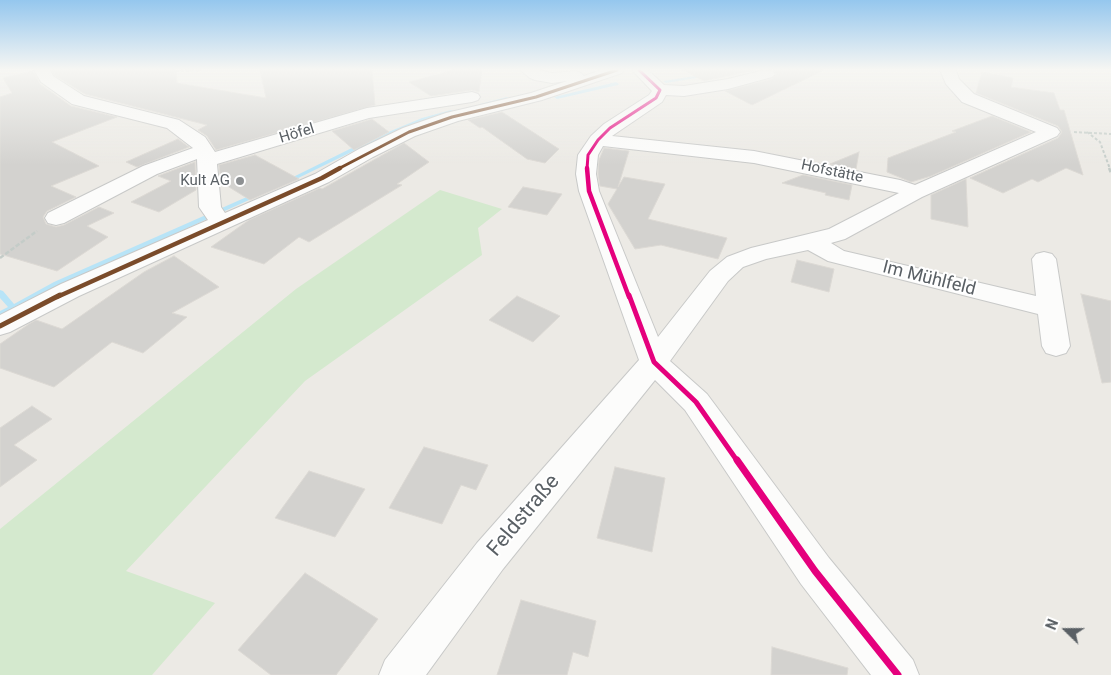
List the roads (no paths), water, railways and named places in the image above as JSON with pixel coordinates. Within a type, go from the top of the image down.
[{"type":"street","points":[[84,102],[173,124],[198,141],[205,155],[216,216]]},
{"type":"street","name":"Höfel","points":[[56,218],[150,170],[368,113],[442,102]]},
{"type":"street","points":[[0,326],[216,216],[322,178],[366,153],[409,132],[452,117],[517,102]]},
{"type":"street","points":[[651,102],[610,128],[598,140],[588,155],[586,174],[589,191],[654,362],[696,402],[815,571],[898,675]]},
{"type":"street","points":[[654,362],[719,276],[736,262],[759,253],[811,242],[845,230],[915,193],[1051,132],[977,102]]},
{"type":"street","name":"Hofstätte","points":[[598,140],[754,156],[900,186],[915,193]]},
{"type":"street","name":"Im Mühlfeld","points":[[811,242],[836,256],[1050,308]]},
{"type":"street","points":[[1044,259],[1056,346]]},
{"type":"street","name":"Feldstraße","points":[[400,675],[490,556],[654,362]]},
{"type":"waterway","points":[[483,104],[495,102]]},
{"type":"waterway","points":[[286,182],[364,144],[424,119],[451,112]]},
{"type":"waterway","points":[[13,308],[57,284],[258,194]]},
{"type":"waterway","points":[[0,293],[13,308]]},
{"type":"waterway","points":[[0,315],[13,308]]},
{"type":"place","name":"Kult AG","points":[[240,181]]}]
